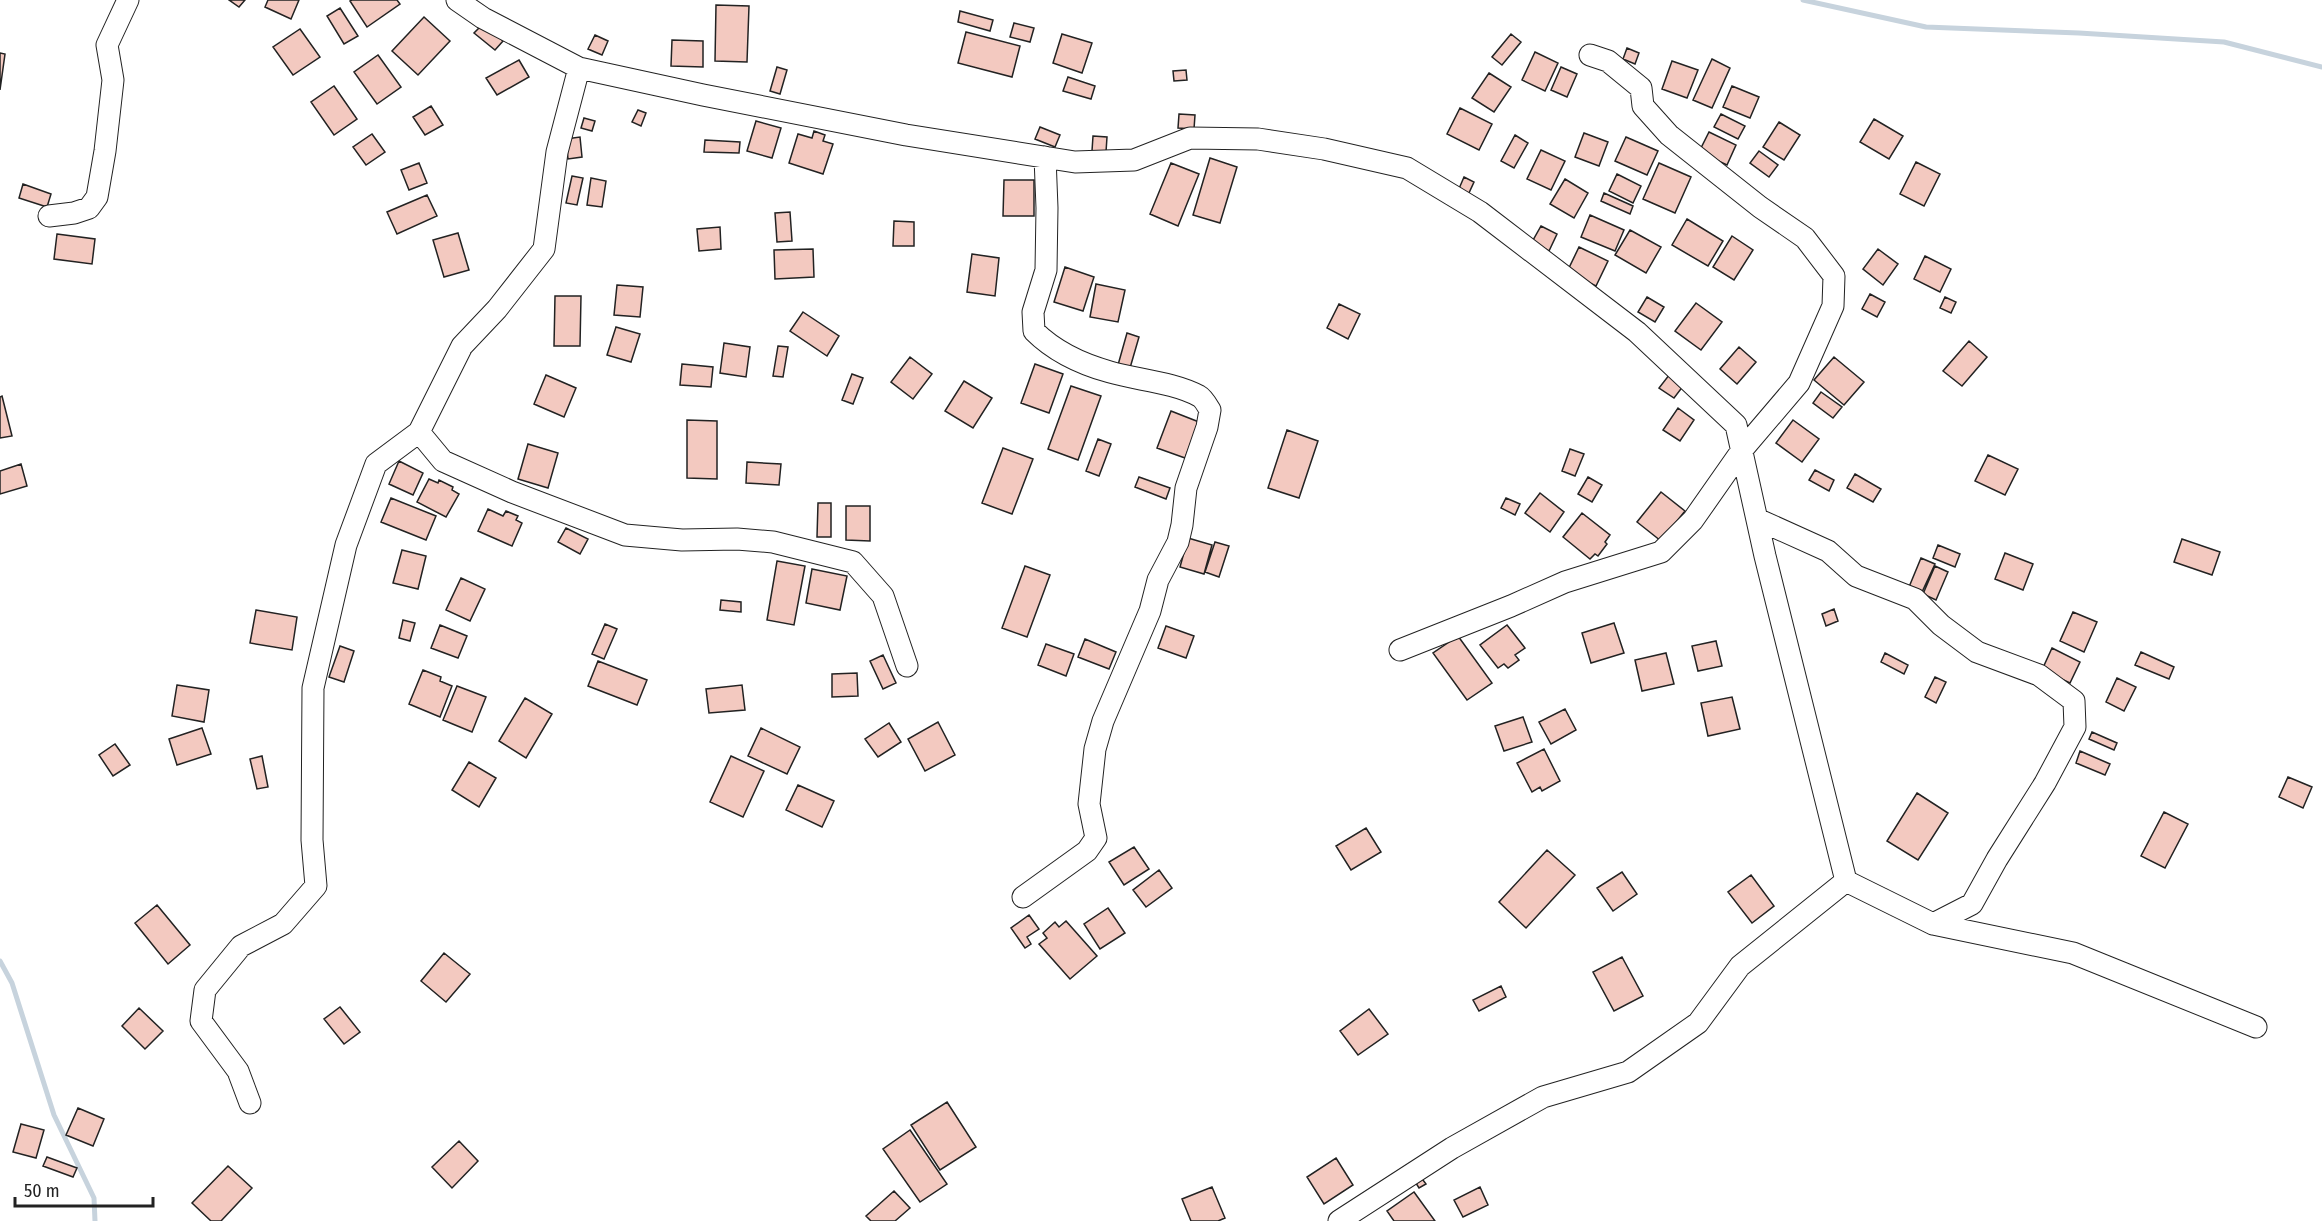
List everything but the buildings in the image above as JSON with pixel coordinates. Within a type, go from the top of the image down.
[{"type":"street","points":[[49,216],[74,213],[89,208],[97,197],[105,152],[113,80],[107,45],[128,0]]},
{"type":"street","points":[[457,0],[483,18],[579,68],[906,135],[1075,162],[1134,160],[1190,138],[1258,139],[1324,149],[1407,168],[1480,212],[1636,332],[1736,425],[1846,880],[1933,924],[2073,953],[2256,1027]]},
{"type":"street","points":[[1400,650],[1565,582],[1661,552],[1693,520],[1742,450],[1799,383],[1833,306],[1834,276],[1805,237],[1752,201],[1670,135],[1643,106],[1641,88],[1608,61],[1590,55]]},
{"type":"street","points":[[250,1102],[238,1071],[201,1021],[206,990],[241,946],[283,924],[316,886],[312,840],[313,688],[346,545],[376,464],[419,432],[462,346],[497,309],[544,249],[557,152],[579,68]]},
{"type":"street","points":[[1023,897],[1087,851],[1096,838],[1089,804],[1095,749],[1103,721],[1150,611],[1158,580],[1178,542],[1186,488],[1207,427],[1210,410],[1200,396],[1151,380],[1111,373],[1071,358],[1048,345],[1034,331],[1033,312],[1046,270],[1045,157]]},
{"type":"street","points":[[419,432],[443,461],[551,507],[625,535],[682,540],[737,539],[772,542],[852,561],[883,596],[908,666]]},
{"type":"street","points":[[1757,519],[1828,551],[1856,576],[1915,599],[1941,625],[1977,652],[2039,675],[2074,701],[2075,727],[2045,783],[1997,859],[1972,904],[1933,924]]},
{"type":"street","points":[[1339,1221],[1452,1148],[1543,1097],[1628,1071],[1698,1023],[1740,966],[1846,880]]},
{"type":"waterway","points":[[1803,0],[1926,27],[2224,42],[2322,67]]},
{"type":"waterway","points":[[0,961],[12,983],[54,1115],[94,1198],[95,1221]]}]
